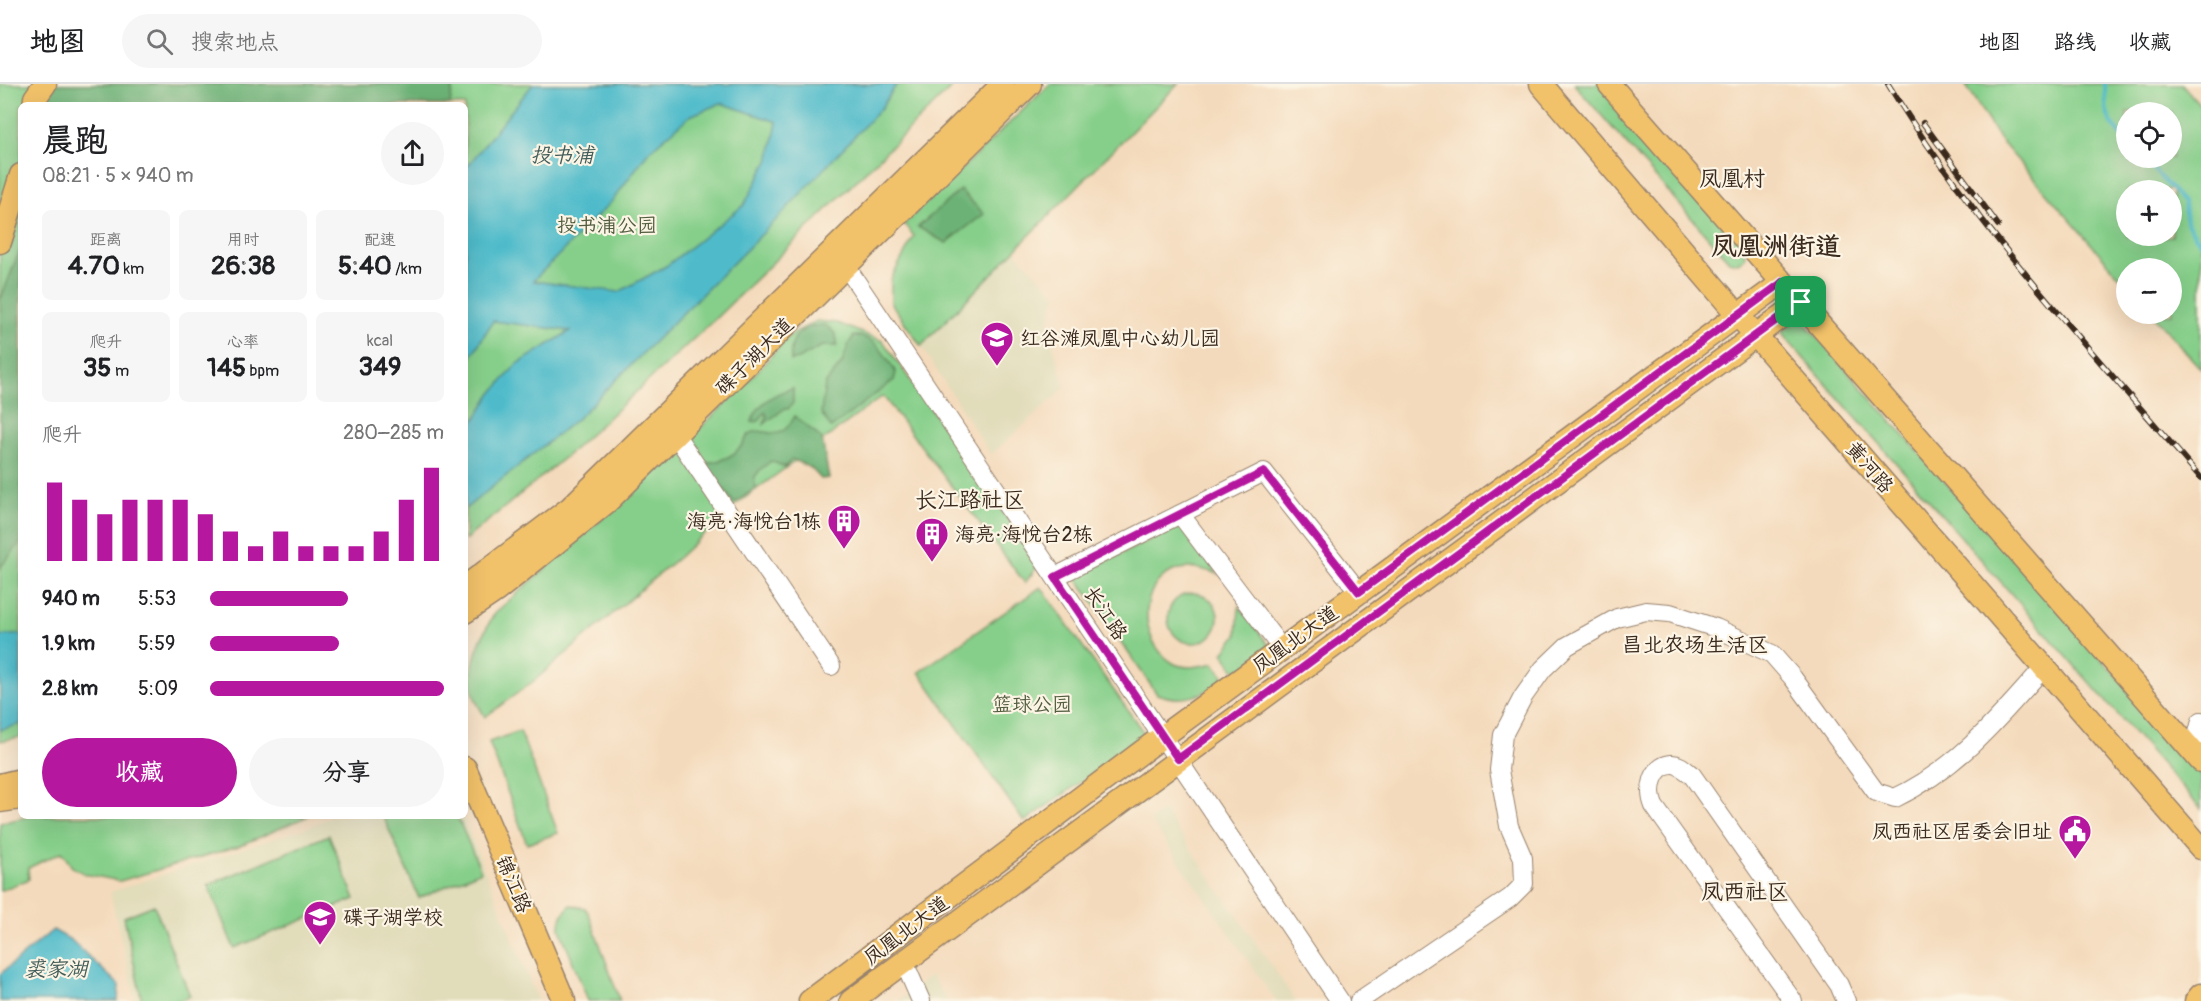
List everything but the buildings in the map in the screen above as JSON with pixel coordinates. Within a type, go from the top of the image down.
[{"type":"main road","points":[[34,102],[45,84]]},
{"type":"main road","name":"碟子湖大道","points":[[468,610],[496,591],[607,502],[675,434],[1003,84]]},
{"type":"main road","name":"碟子湖大道","points":[[468,585],[570,508],[1030,84]]},
{"type":"main road","name":"黄河路","points":[[1541,84],[1755,336],[2193,834],[2201,850]]},
{"type":"main road","points":[[1609,84],[2197,757]]},
{"type":"main road","points":[[0,242],[18,185]]},
{"type":"main road","name":"凤凰北大道","points":[[810,1001],[1162,736],[1783,282]]},
{"type":"main road","name":"凤凰北大道","points":[[851,1001],[1801,302]]},
{"type":"main road","name":"锦江路","points":[[468,775],[564,1001]]},
{"type":"main road","points":[[0,785],[18,781]]},
{"type":"main road","points":[[0,801],[18,798]]},
{"type":"main road","points":[[2196,1001],[2201,995]]},
{"type":"street","name":"长江路","points":[[840,258],[1340,1001]]},
{"type":"street","points":[[675,434],[831,666]]},
{"type":"street","points":[[1055,577],[1264,472],[1359,592]]},
{"type":"street","points":[[1180,514],[1282,649]]},
{"type":"street","points":[[1359,1001],[1510,898],[1524,884],[1523,858],[1509,826],[1499,770],[1503,735],[1523,697],[1543,669],[1567,645],[1594,629],[1617,618],[1646,611],[1670,613],[1716,628],[1772,654],[1793,678],[1876,792],[1895,798],[1932,777],[1986,734],[2044,667]]},
{"type":"street","points":[[2197,757],[2201,722]]},
{"type":"street","points":[[1793,1001],[1654,806],[1649,795],[1658,770],[1671,764],[1679,766],[1692,775],[1839,985],[1846,1001]]},
{"type":"street","points":[[904,962],[921,1001]]},
{"type":"shaded area","name":"红谷滩凤凰中心幼儿园","points":[[1014,250],[1056,295],[1048,326],[1065,388],[991,455],[921,346]]},
{"type":"shaded area","points":[[1164,810],[1296,1001],[1276,1001],[1150,820]]},
{"type":"shaded area","name":"碟子湖学校","points":[[326,819],[464,819],[538,1001],[136,1001],[110,892],[309,827]]},
{"type":"shaded area","points":[[931,975],[948,1001],[898,1001]]},
{"type":"green space","name":"投书浦公园","points":[[0,84],[955,84],[714,320],[570,453],[468,538],[468,102],[18,102],[18,738],[0,741]]},
{"type":"green space","points":[[46,84],[453,84],[450,102],[43,102]]},
{"type":"green space","points":[[1050,84],[1178,84],[921,346],[891,303],[891,279],[914,236],[904,224]]},
{"type":"green space","points":[[1574,84],[1602,84],[1744,247],[1745,258],[1738,263],[1729,261]]},
{"type":"green space","points":[[1965,84],[2182,84],[2201,106],[2201,369],[2161,324],[2182,324],[2182,258],[2116,258],[2116,272],[2000,140]]},
{"type":"green space","points":[[960,190],[984,214],[946,243],[918,227]]},
{"type":"green space","points":[[18,255],[18,546],[0,568],[0,301]]},
{"type":"green space","points":[[1797,319],[1804,322],[2201,772],[2201,809],[1784,336],[1782,332]]},
{"type":"green space","points":[[817,321],[837,323],[883,341],[1039,564],[1025,583],[883,396],[734,506],[679,557],[535,680],[485,717],[475,698],[472,685],[473,664],[480,642],[495,613],[637,488],[741,389],[791,334]]},
{"type":"green space","points":[[825,325],[835,334],[837,346],[822,346],[791,361],[792,345],[798,334],[809,328]]},
{"type":"green space","points":[[854,336],[868,339],[884,353],[896,372],[894,380],[831,428],[821,413],[825,384],[842,363]]},
{"type":"green space","points":[[793,388],[793,403],[788,409],[784,409],[764,424],[767,416],[765,412],[759,421],[752,422],[754,415],[763,404]]},
{"type":"green space","points":[[795,416],[822,439],[829,478],[821,479],[811,468],[792,459],[785,467],[771,461],[754,478],[756,488],[734,503],[704,463],[730,456],[749,435],[755,432],[783,431]]},
{"type":"green space","points":[[1181,525],[1218,574],[1191,568],[1173,571],[1160,579],[1152,592],[1148,606],[1148,623],[1152,638],[1160,652],[1173,663],[1188,667],[1214,663],[1226,680],[1201,694],[1176,698],[1157,694],[1075,576]]},
{"type":"green space","name":"篮球公园","points":[[1041,587],[1146,736],[1024,822],[919,672]]},
{"type":"green space","points":[[1198,593],[1211,600],[1217,608],[1217,628],[1211,636],[1203,642],[1188,643],[1175,636],[1169,628],[1168,613],[1175,600],[1183,594]]},
{"type":"green space","points":[[1239,606],[1271,648],[1237,673],[1223,653],[1237,635]]},
{"type":"green space","points":[[520,731],[558,833],[527,844],[489,742]]},
{"type":"green space","points":[[18,819],[301,819],[239,846],[120,881],[85,874],[72,867],[62,852],[28,868],[29,879],[0,891],[0,823]]},
{"type":"green space","points":[[384,819],[458,819],[481,871],[419,898]]},
{"type":"green space","points":[[329,835],[355,899],[234,948],[208,885]]},
{"type":"green space","points":[[154,905],[190,996],[179,1001],[142,1001],[124,917]]},
{"type":"green space","points":[[571,905],[585,908],[589,914],[620,1001],[588,1001],[560,929],[562,916]]},
{"type":"water","name":"投书浦","points":[[533,84],[897,84],[881,108],[777,219],[579,417],[468,507],[468,430],[489,397],[516,365],[570,331],[493,321],[468,361],[468,165]],"holes":[[[721,103],[777,122],[770,157],[744,205],[666,266],[619,292],[533,281],[613,200],[649,151],[690,116]]]},
{"type":"water","points":[[18,634],[18,725],[0,730],[0,636]]},
{"type":"water","name":"裘家湖","points":[[53,930],[71,940],[119,985],[118,1001],[0,1001],[0,974]]},
{"type":"waterway","points":[[2105,84],[2108,115],[2116,128]]},
{"type":"waterway","points":[[2152,168],[2184,203],[2186,222],[2201,244]]},
{"type":"railway","points":[[1888,84],[1958,188],[1997,238],[2036,287],[2201,478]]},
{"type":"railway","points":[[1923,123],[1998,225]]},
{"type":"place","name":"红谷滩凤凰中心幼儿园","points":[[997,367]]},
{"type":"place","name":"海亮·海悦台1栋","points":[[844,550]]},
{"type":"place","name":"海亮·海悦台2栋","points":[[932,563]]},
{"type":"place","name":"凤西社区居委会旧址","points":[[2075,860]]},
{"type":"place","name":"碟子湖学校","points":[[320,946]]},
{"type":"district","name":"凤凰村","points":[[1732,178]]},
{"type":"district","name":"凤凰洲街道","points":[[1776,246]]},
{"type":"district","name":"长江路社区","points":[[970,499]]},
{"type":"district","name":"昌北农场生活区","points":[[1695,645]]},
{"type":"district","name":"凤西社区","points":[[1745,891]]},
{"type":"route","points":[[1783,282],[1801,302],[1178,759],[1055,577],[1264,472],[1359,592],[1783,282]]}]
